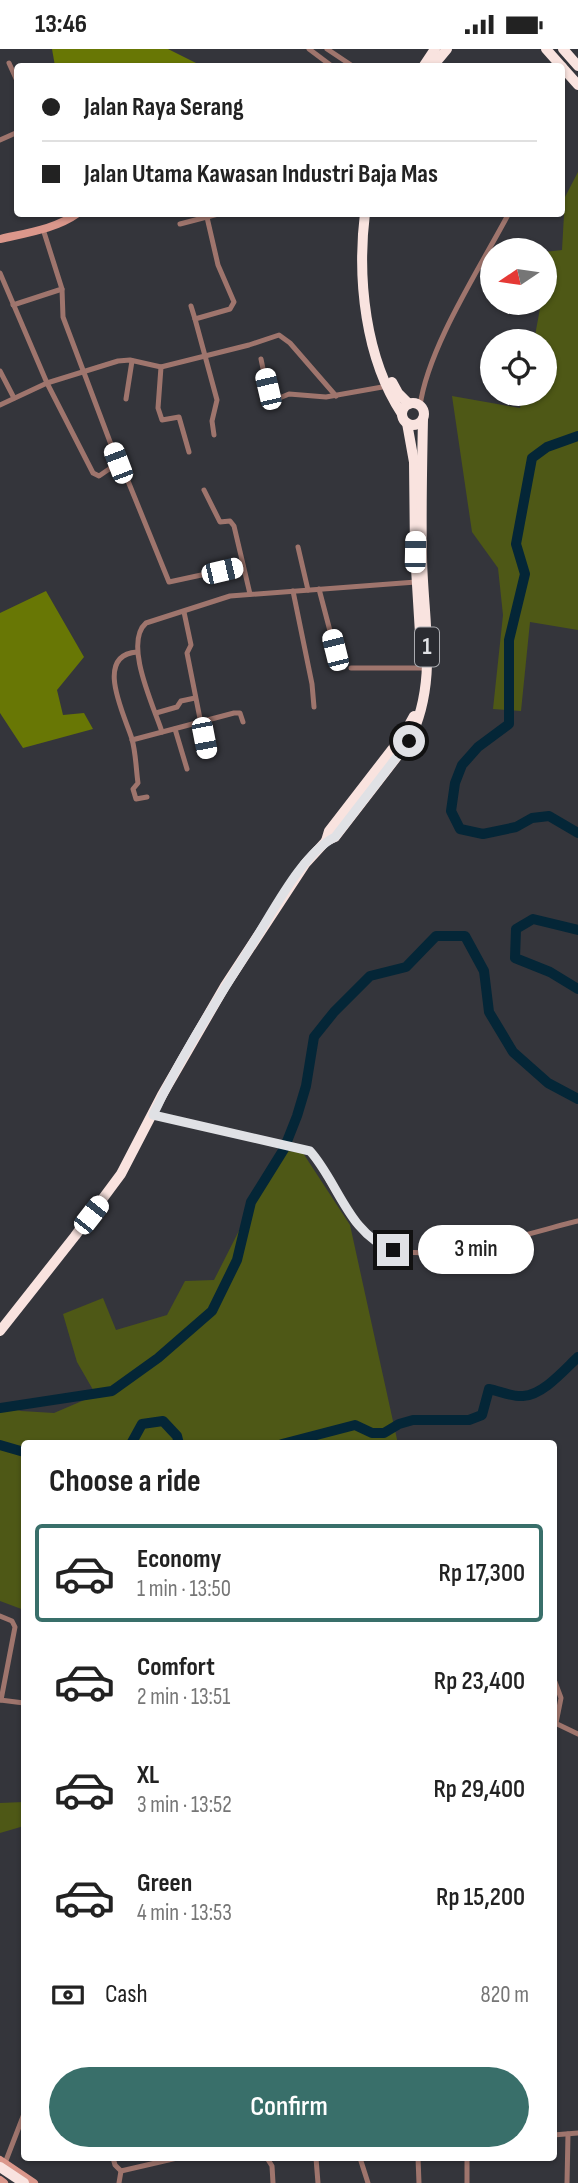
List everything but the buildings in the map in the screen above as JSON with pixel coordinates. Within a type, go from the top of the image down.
[{"type":"highway","points":[[435,63],[447,49]]},
{"type":"highway","points":[[546,49],[558,63]]},
{"type":"highway","points":[[563,49],[578,66]]},
{"type":"highway","points":[[565,70],[578,85]]},
{"type":"highway","name":"1","points":[[326,841],[335,837],[409,741],[422,712],[427,682],[419,501],[414,462],[405,419],[393,400],[370,326],[361,261],[365,217]]},
{"type":"highway","name":"1","points":[[370,326],[394,385],[409,404]]},
{"type":"highway","points":[[420,406],[409,404],[405,419],[416,425],[423,419]]},
{"type":"highway","name":"1","points":[[0,1331],[121,1174],[225,986],[305,865],[326,841],[329,831],[410,723],[419,699],[422,668],[416,582],[424,412],[420,406]]},
{"type":"highway","points":[[2,2163],[24,2183]]},
{"type":"highway","points":[[0,2173],[14,2183]]},
{"type":"street","points":[[309,49],[328,63]]},
{"type":"street","points":[[327,49],[348,63]]},
{"type":"street","points":[[9,64],[14,75]]},
{"type":"street","points":[[0,239],[43,229],[72,217]]},
{"type":"street","points":[[180,224],[201,217]]},
{"type":"street","points":[[195,319],[233,306],[231,292],[216,255],[207,217]]},
{"type":"street","points":[[420,406],[423,387],[435,355],[507,217]]},
{"type":"street","points":[[43,229],[62,289],[62,311],[118,463],[128,481],[169,582],[243,566]]},
{"type":"street","points":[[0,273],[47,383],[95,475],[118,463]]},
{"type":"street","points":[[13,305],[62,289]]},
{"type":"street","points":[[0,300],[9,296]]},
{"type":"street","points":[[191,306],[218,400],[212,421],[214,435]]},
{"type":"street","points":[[0,405],[47,383],[118,361],[161,367],[279,335],[290,343],[336,396]]},
{"type":"street","points":[[261,359],[271,402],[289,394],[336,396],[388,386]]},
{"type":"street","points":[[126,399],[132,361]]},
{"type":"street","points":[[161,367],[158,408],[162,420],[179,417],[189,452]]},
{"type":"street","points":[[0,371],[14,398]]},
{"type":"street","points":[[204,491],[220,522],[230,521],[234,526],[250,594]]},
{"type":"street","points":[[298,547],[308,590]]},
{"type":"street","points":[[162,732],[137,652],[142,626],[220,599],[250,594],[416,582]]},
{"type":"street","points":[[320,589],[335,650]]},
{"type":"street","points":[[293,591],[312,684],[314,707]]},
{"type":"street","points":[[184,612],[191,645],[187,651],[207,754]]},
{"type":"street","points":[[137,652],[124,654],[116,664],[115,694],[132,740],[138,783],[133,789],[134,796],[136,799],[148,797]]},
{"type":"street","points":[[351,668],[422,668]]},
{"type":"street","points":[[156,713],[177,707],[181,701],[195,698]]},
{"type":"street","points":[[132,740],[237,712],[242,715],[243,722]]},
{"type":"street","points":[[175,729],[187,769]]},
{"type":"street","points":[[153,1115],[310,1151],[354,1219],[372,1239],[393,1250],[418,1254],[456,1251],[578,1221]]},
{"type":"street","points":[[0,1616],[12,1621],[15,1627],[0,1700],[21,1703]]},
{"type":"street","points":[[557,1687],[561,1698],[557,1712]]},
{"type":"street","points":[[557,1724],[578,1734]]},
{"type":"street","points":[[21,2122],[2,2163],[34,2183]]},
{"type":"street","points":[[557,2134],[578,2133]]},
{"type":"street","points":[[567,2183],[568,2134]]},
{"type":"street","points":[[114,2161],[121,2171]]},
{"type":"street","points":[[121,2171],[164,2161]]},
{"type":"street","points":[[269,2161],[272,2166],[273,2183]]},
{"type":"street","points":[[316,2161],[318,2183]]},
{"type":"street","points":[[361,2161],[368,2183]]},
{"type":"street","points":[[418,2161],[419,2183]]},
{"type":"street","points":[[467,2161],[467,2183]]},
{"type":"street","points":[[119,2183],[121,2171]]},
{"type":"green space","points":[[52,49],[168,49],[196,63],[54,63]]},
{"type":"green space","points":[[578,172],[578,630],[530,622],[521,711],[493,709],[503,615],[498,568],[472,532],[452,396],[480,401],[480,406],[557,406],[557,329],[536,329],[539,315],[557,315],[557,251],[562,250],[565,197]]},
{"type":"green space","points":[[46,591],[84,657],[57,690],[63,715],[84,713],[93,729],[23,748],[0,713],[0,613]]},
{"type":"green space","points":[[280,1150],[303,1153],[350,1225],[397,1440],[21,1440],[21,1609],[0,1601],[0,1404],[21,1411],[54,1413],[96,1395],[77,1362],[63,1314],[103,1298],[116,1330],[167,1315],[185,1281],[214,1280]]},
{"type":"green space","points":[[21,1802],[21,1827],[0,1833],[0,1803]]},
{"type":"waterway","points":[[578,436],[547,447],[532,458],[516,544],[525,574],[509,640],[509,724],[478,747],[462,765],[455,783],[451,811],[460,829],[483,834],[516,827],[532,818],[549,816],[578,833]]},
{"type":"waterway","points":[[578,930],[533,919],[516,929],[515,958],[550,972],[578,989]]},
{"type":"waterway","points":[[0,1408],[112,1391],[158,1358],[212,1311],[237,1260],[251,1202],[284,1149],[297,1116],[306,1086],[314,1037],[334,1012],[370,976],[406,967],[436,936],[465,936],[484,971],[489,1012],[513,1052],[548,1083],[578,1099]]},
{"type":"waterway","points":[[297,1440],[355,1425],[372,1433],[384,1433],[413,1420],[469,1420],[482,1415],[489,1389],[515,1396],[531,1395],[553,1381],[578,1357]]},
{"type":"waterway","points":[[133,1440],[142,1424],[163,1421],[178,1440]]},
{"type":"waterway","points":[[0,1445],[21,1451]]},
{"type":"route","points":[[393,1250],[372,1239],[349,1212],[310,1151],[153,1115],[225,986],[272,912],[305,865],[326,841],[335,837],[409,741]]}]
